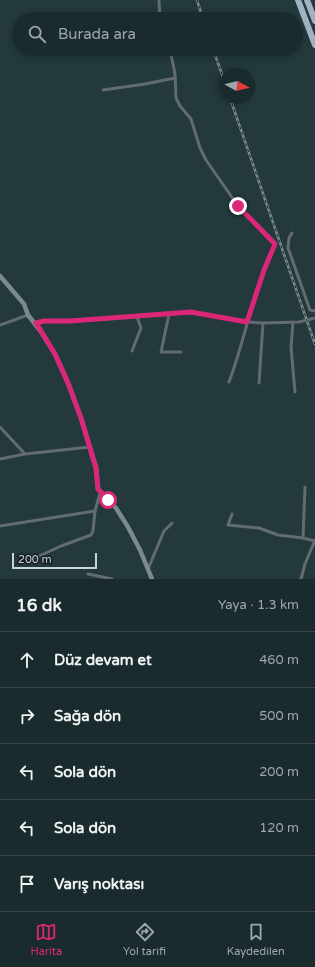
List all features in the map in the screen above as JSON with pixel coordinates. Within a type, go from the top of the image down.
[{"type":"highway","points":[[298,0],[303,12]]},
{"type":"highway","points":[[307,0],[315,21]]},
{"type":"highway","points":[[303,13],[315,45]]},
{"type":"street","points":[[159,0],[160,12]]},
{"type":"street","points":[[171,56],[175,78],[176,98],[180,106],[191,119],[200,148],[206,160],[238,206],[275,244],[264,270],[247,322],[238,359],[229,382]]},
{"type":"street","points":[[103,90],[175,78]]},
{"type":"street","points":[[292,233],[289,238],[288,248],[290,255],[310,310],[315,311]]},
{"type":"street","points":[[0,276],[24,304],[28,314],[36,323],[55,354],[81,418],[96,468],[98,489],[122,516],[140,550],[152,579]]},
{"type":"street","points":[[36,323],[44,321],[137,317],[191,312],[247,322],[263,323],[303,322],[315,318]]},
{"type":"street","points":[[0,324],[28,314]]},
{"type":"street","points":[[169,314],[161,352],[181,352]]},
{"type":"street","points":[[132,351],[141,328],[137,317]]},
{"type":"street","points":[[293,322],[291,347],[295,392]]},
{"type":"street","points":[[259,383],[263,323]]},
{"type":"street","points":[[0,427],[25,454]]},
{"type":"street","points":[[0,459],[25,454],[90,447]]},
{"type":"street","points":[[303,538],[304,487]]},
{"type":"street","points":[[24,563],[61,546],[88,536],[93,531],[95,511],[100,493]]},
{"type":"street","points":[[0,526],[95,511]]},
{"type":"street","points":[[232,514],[228,525],[259,528],[278,534],[315,540],[305,564],[301,579]]},
{"type":"street","points":[[148,569],[164,531],[172,523]]},
{"type":"street","points":[[88,574],[112,579]]},
{"type":"railway","points":[[197,0],[201,12]]},
{"type":"railway","points":[[215,56],[220,68]]},
{"type":"railway","points":[[232,104],[315,344]]},
{"type":"route","points":[[108,500],[100,493],[98,489],[96,468],[81,418],[68,383],[55,354],[36,323],[44,321],[137,317],[191,312],[247,322],[264,270],[275,244],[268,235],[238,206]]}]
